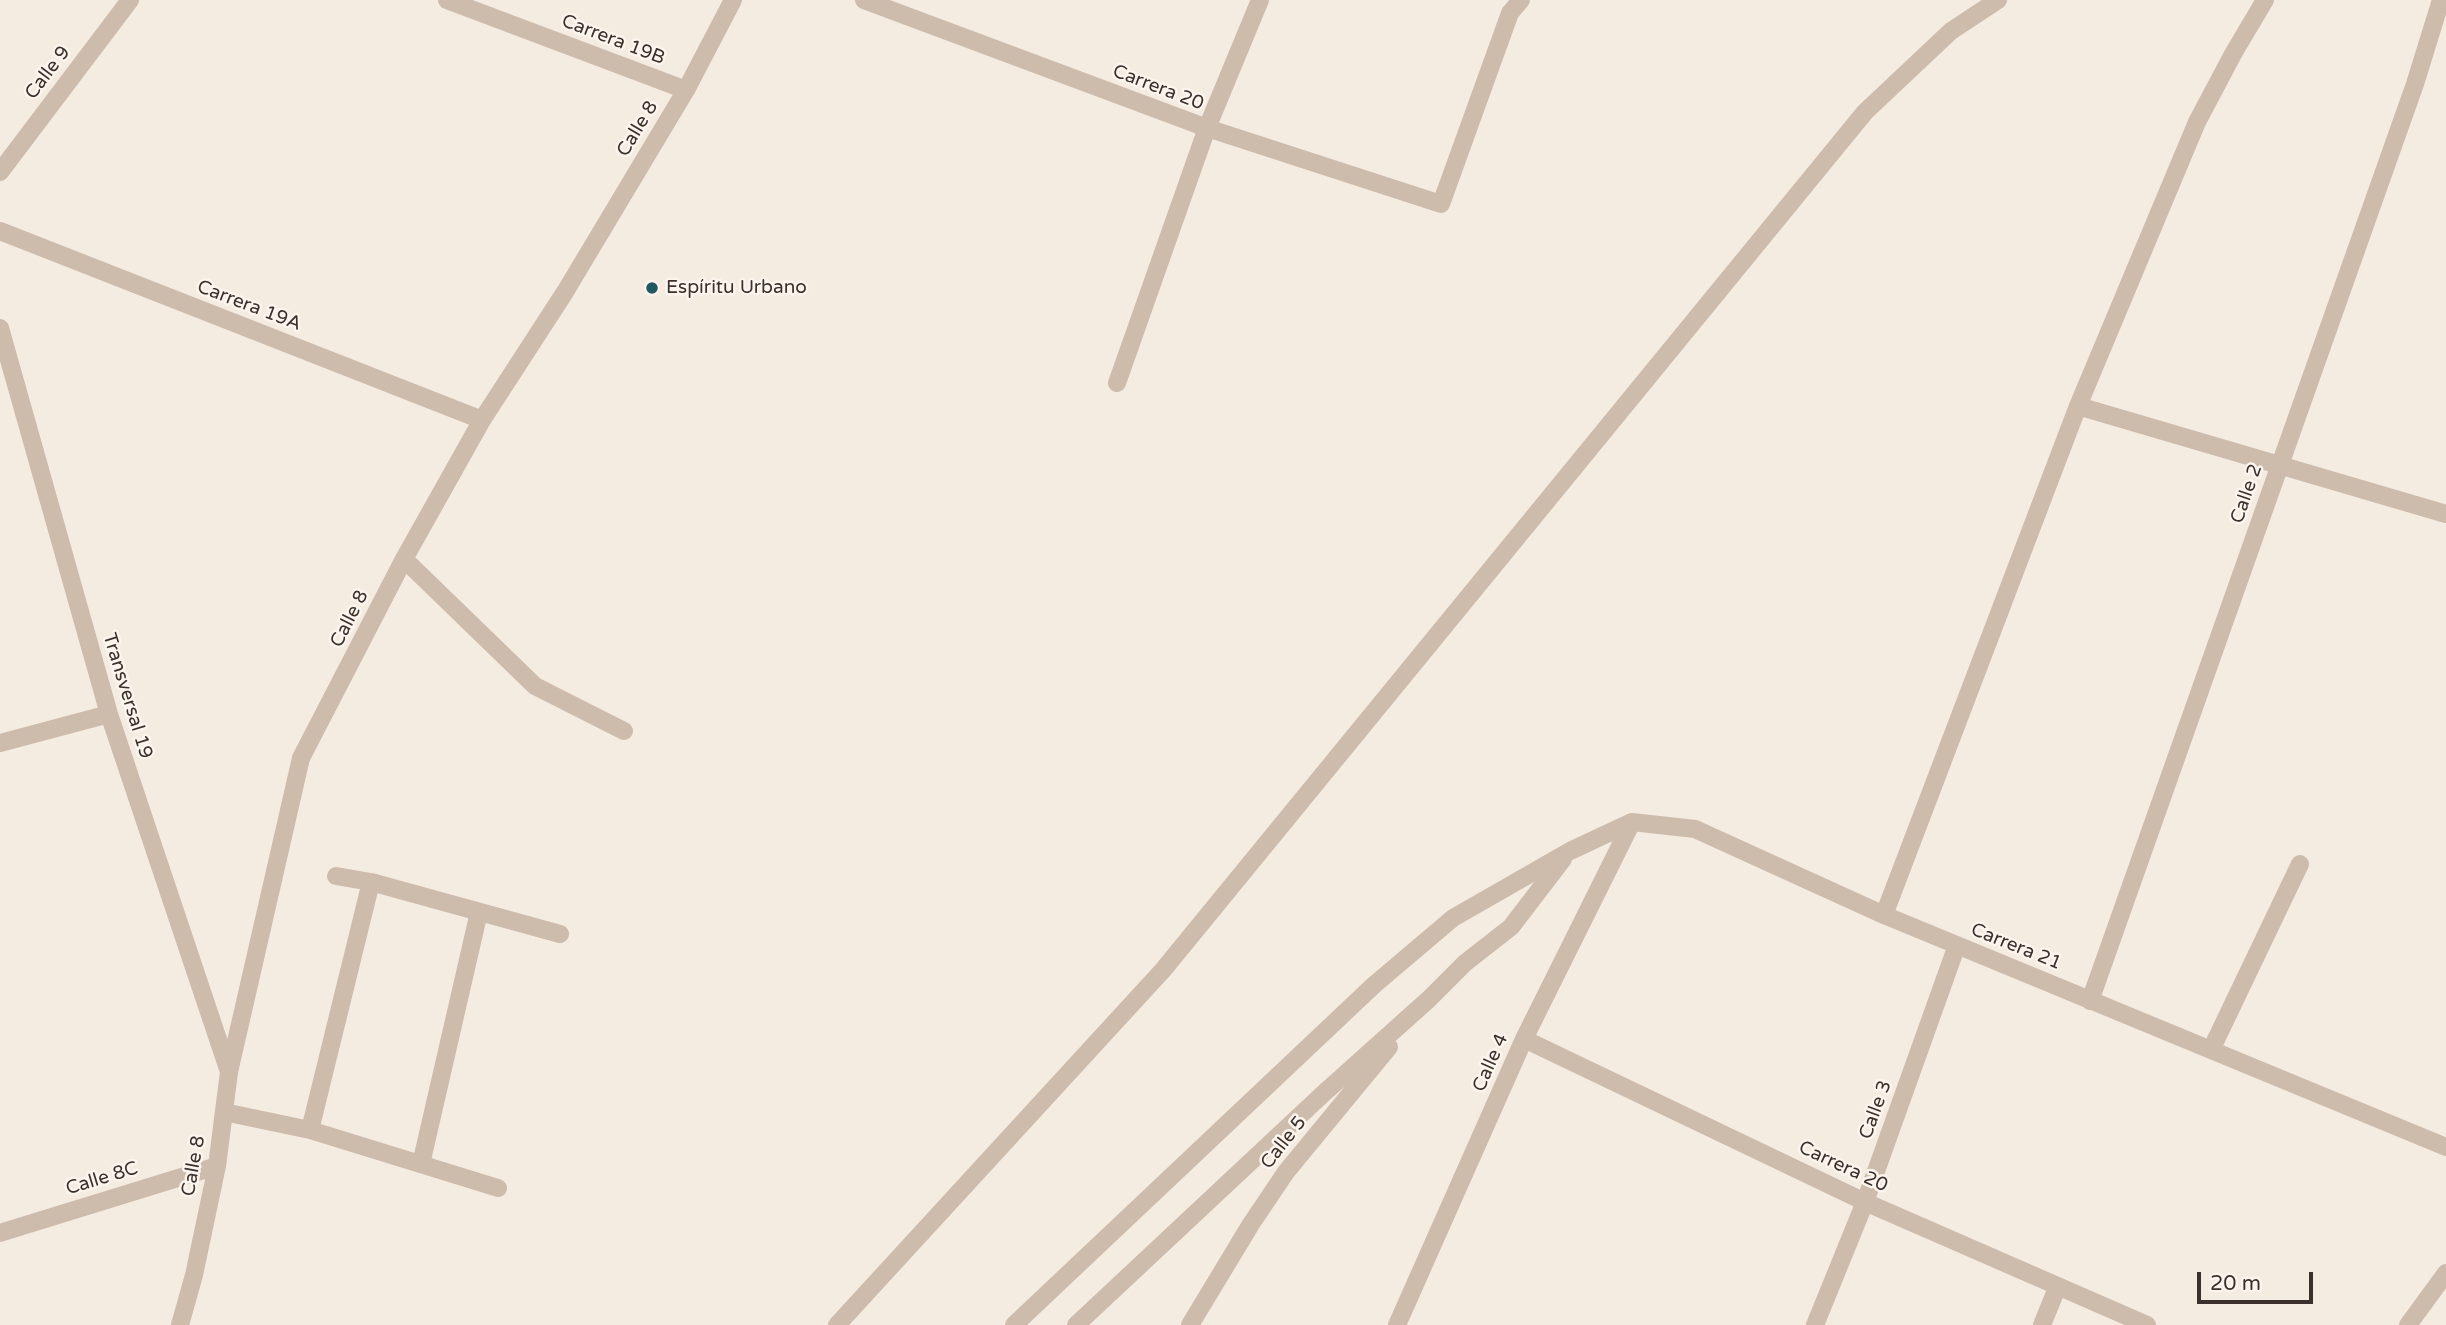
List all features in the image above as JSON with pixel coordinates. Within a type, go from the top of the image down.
[{"type":"street","name":"Calle 9","points":[[0,173],[130,0]]},
{"type":"street","name":"Carrera 19B","points":[[447,0],[686,90]]},
{"type":"street","name":"Calle 8","points":[[180,1325],[194,1275],[217,1166],[229,1072],[301,758],[404,559],[482,420],[565,292],[686,90],[733,0]]},
{"type":"street","name":"Carrera 20","points":[[864,0],[1207,128],[1441,204],[1512,4]]},
{"type":"street","points":[[1117,383],[1207,128],[1260,0]]},
{"type":"street","points":[[837,1325],[1163,970],[1865,112],[1951,30],[1998,0]]},
{"type":"street","points":[[1884,915],[2078,406],[2197,122],[2265,0]]},
{"type":"street","name":"Calle 2","points":[[2090,1000],[2410,97],[2441,0]]},
{"type":"street","name":"Carrera 19A","points":[[0,231],[482,420]]},
{"type":"street","name":"Transversal 19","points":[[0,328],[109,714],[229,1072]]},
{"type":"street","points":[[2078,406],[2446,514]]},
{"type":"street","points":[[404,559],[535,686],[624,731]]},
{"type":"street","points":[[0,743],[109,714]]},
{"type":"street","points":[[1014,1325],[1374,985],[1453,918],[1570,851],[1632,822]]},
{"type":"street","name":"Carrera 21","points":[[1632,822],[1695,829],[1957,946],[2446,1147]]},
{"type":"street","name":"Calle 4","points":[[1397,1325],[1524,1039],[1632,822]]},
{"type":"street","points":[[1076,1325],[1465,963],[1511,927],[1570,851]]},
{"type":"street","points":[[2211,1050],[2300,864]]},
{"type":"street","points":[[336,876],[371,882],[560,934]]},
{"type":"street","points":[[310,1130],[371,882]]},
{"type":"street","points":[[421,1164],[479,912]]},
{"type":"street","name":"Calle 3","points":[[1815,1325],[1866,1202],[1957,946]]},
{"type":"street","name":"Calle 5","points":[[1190,1325],[1286,1172],[1429,999]]},
{"type":"street","name":"Carrera 20","points":[[1524,1039],[1866,1202],[2147,1325]]},
{"type":"street","points":[[224,1112],[310,1130],[498,1188]]},
{"type":"street","name":"Calle 8C","points":[[0,1233],[217,1166]]},
{"type":"street","points":[[2408,1325],[2446,1273]]},
{"type":"street","points":[[2042,1325],[2057,1287]]},
{"type":"place","name":"Espíritu Urbano","points":[[652,288]]}]
